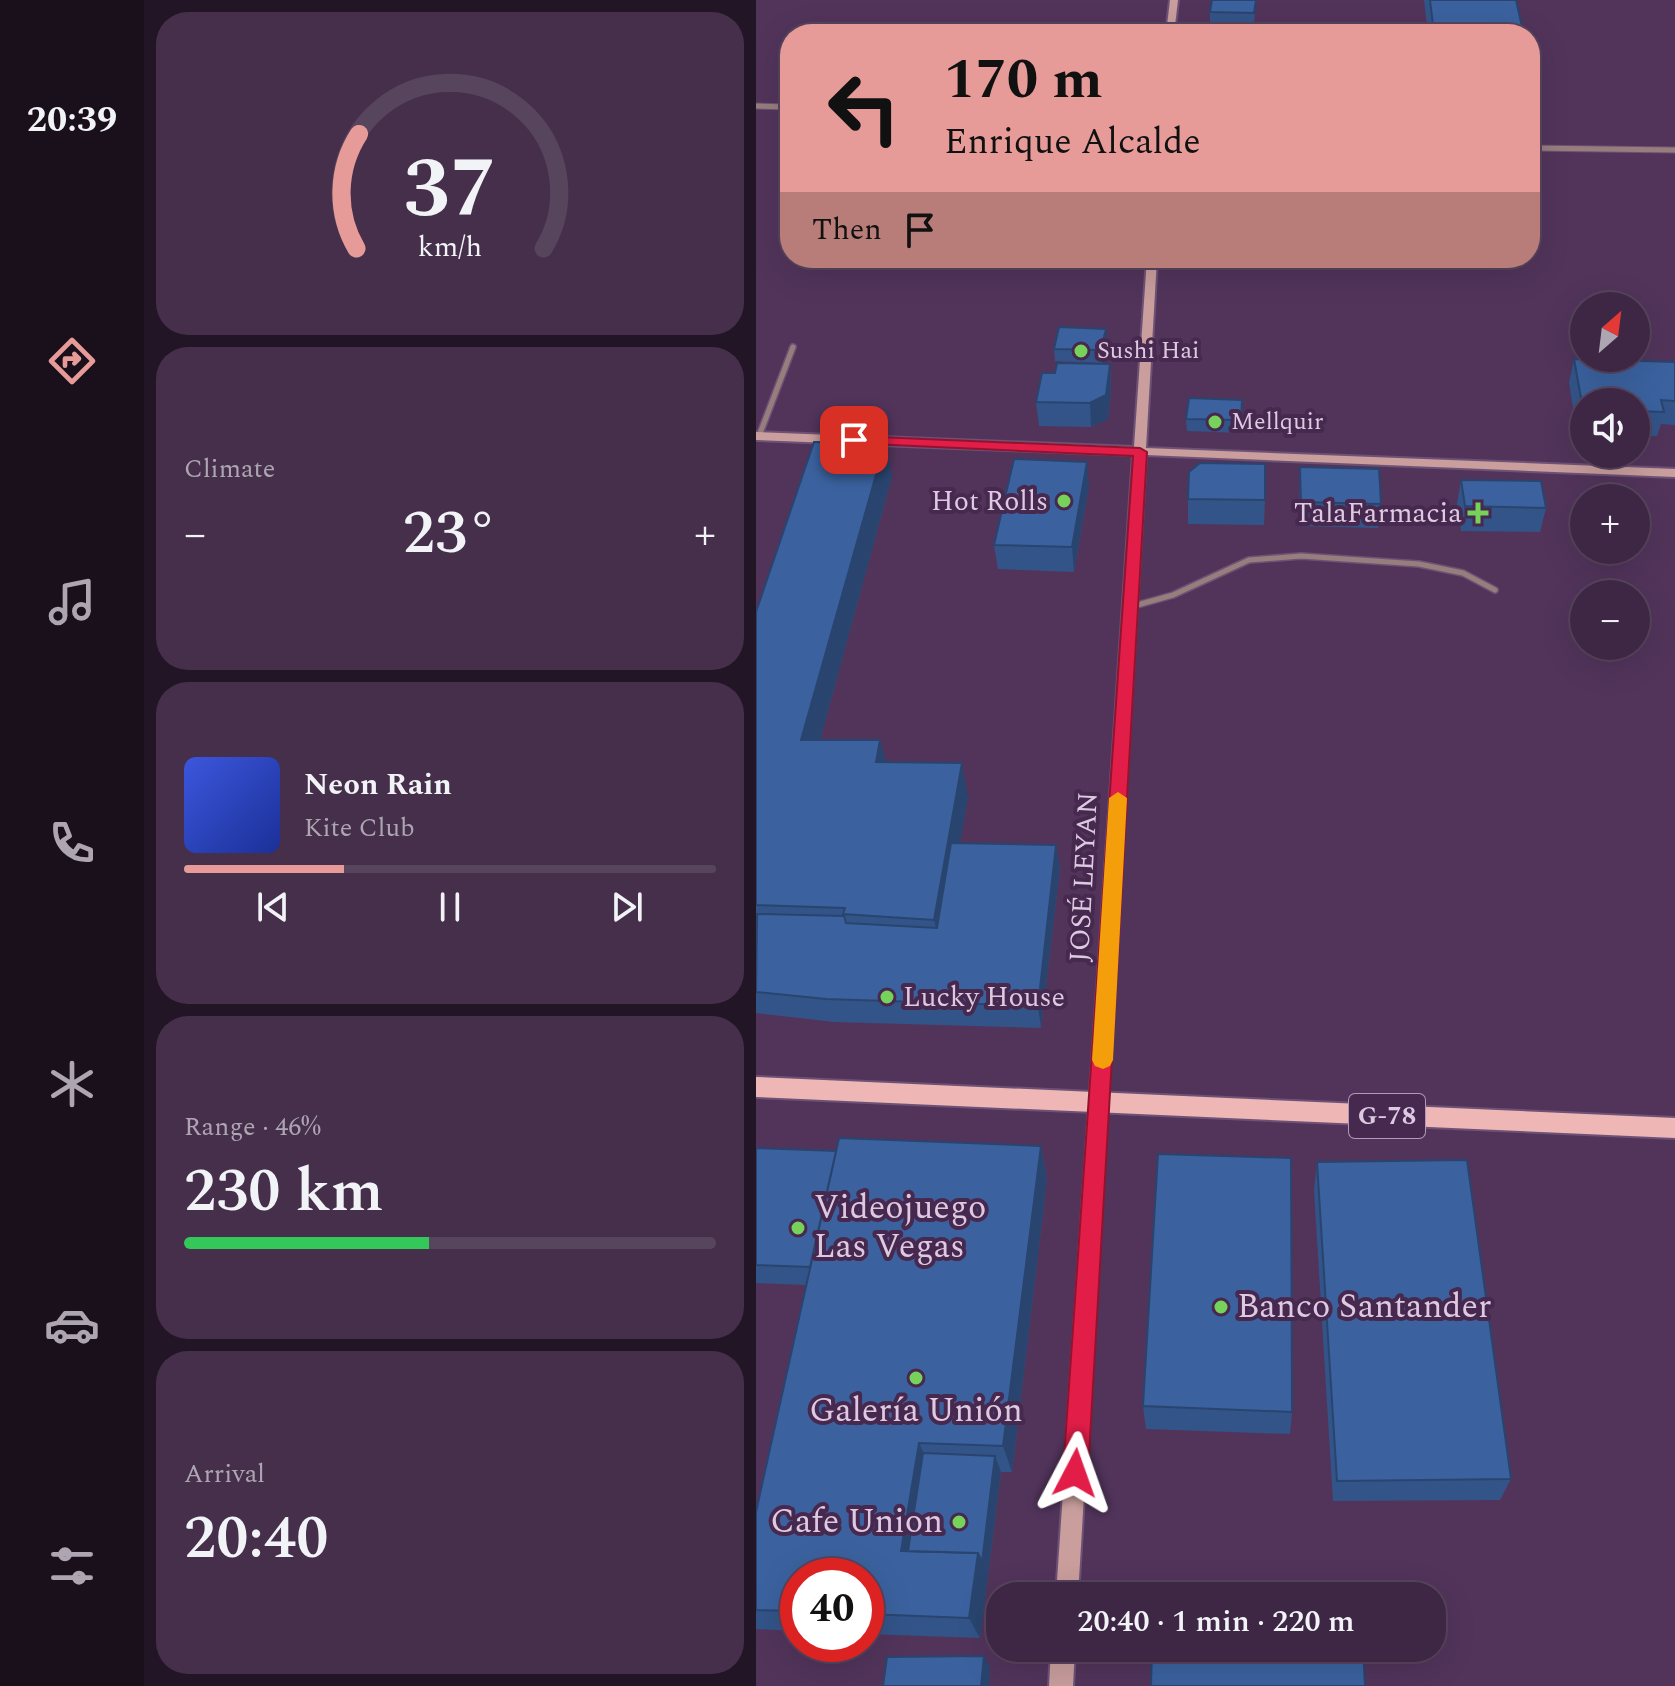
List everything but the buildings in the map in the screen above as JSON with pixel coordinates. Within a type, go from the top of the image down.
[{"type":"main road","name":"G-78","points":[[756,1087],[1675,1128]]},
{"type":"street","points":[[1171,24],[1174,0]]},
{"type":"street","points":[[756,106],[780,107]]},
{"type":"street","points":[[1540,148],[1675,150]]},
{"type":"street","name":"JOSÉ LEYAN","points":[[1068,1582],[1151,268]]},
{"type":"street","points":[[758,436],[1675,473]]},
{"type":"street","points":[[1061,1686],[1062,1662]]},
{"type":"lane","points":[[758,436],[793,347]]},
{"type":"lane","points":[[1130,607],[1173,595],[1249,560],[1301,556],[1419,564],[1463,573],[1495,590]]},
{"type":"slow traffic","points":[[1103,1060],[1118,798]]},
{"type":"place","name":"Sushi Hai","points":[[1081,351]]},
{"type":"place","name":"Mellquir","points":[[1215,422]]},
{"type":"place","name":"Hot Rolls","points":[[1064,501]]},
{"type":"place","name":"TalaFarmacia","points":[[1478,513]]},
{"type":"place","name":"Lucky House","points":[[887,997]]},
{"type":"place","name":"Videojuego Las Vegas","points":[[798,1228]]},
{"type":"place","name":"Banco Santander","points":[[1221,1307]]},
{"type":"place","name":"Galería Unión","points":[[916,1378]]},
{"type":"place","name":"Cafe Union","points":[[959,1522]]},
{"type":"route","points":[[854,440],[1140,452],[1075,1473]]}]
